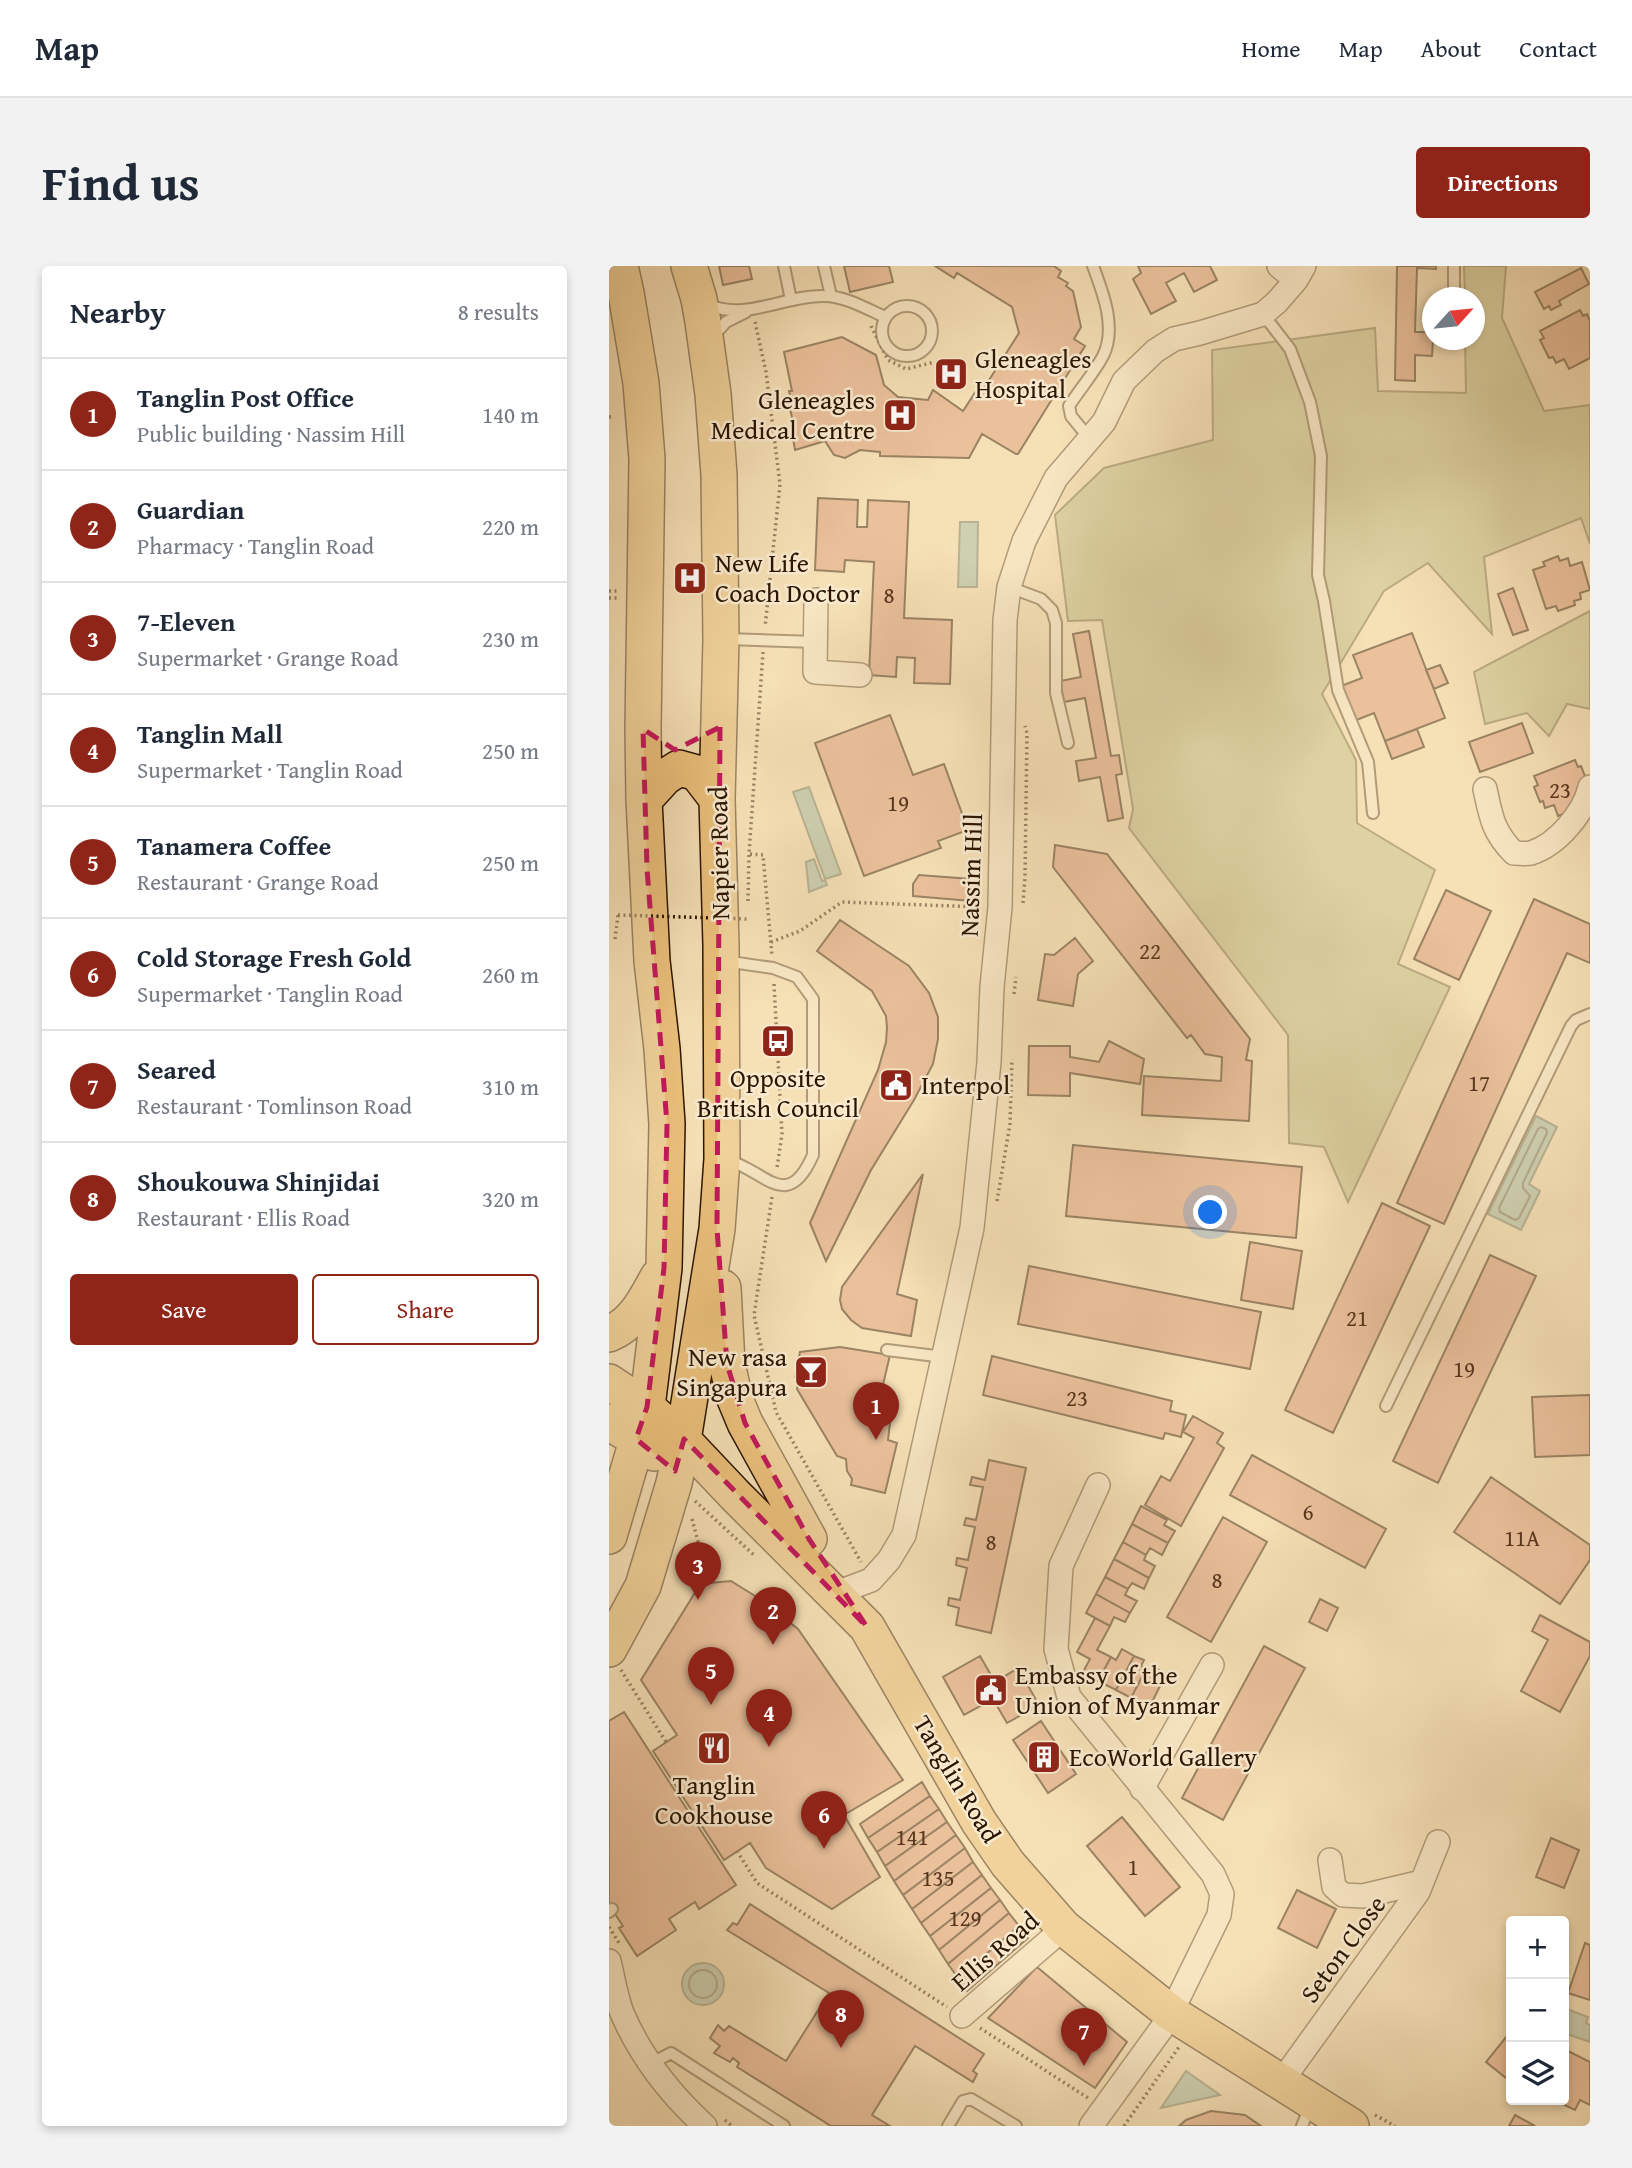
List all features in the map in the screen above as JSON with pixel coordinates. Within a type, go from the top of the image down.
[{"type":"main road","points":[[609,1536],[664,1268],[667,1124],[652,961],[644,800],[647,459],[641,383],[619,266]]},
{"type":"main road","name":"Napier Road","points":[[614,1657],[643,1586],[674,1483],[687,1456],[717,1229],[722,1159],[717,799],[721,639],[719,475],[713,394],[694,282]]},
{"type":"main road","points":[[643,729],[657,742],[675,750],[695,744],[720,727]]},
{"type":"main road","points":[[644,800],[665,777],[679,768],[697,773],[717,799]]},
{"type":"main road","points":[[717,1229],[723,1281],[727,1364],[735,1399],[745,1423],[809,1539]]},
{"type":"main road","points":[[609,1335],[618,1331],[639,1312],[664,1268]]},
{"type":"main road","name":"Tanglin Road","points":[[609,1382],[631,1423],[687,1456],[735,1495],[867,1627],[979,1822],[1008,1864],[1064,1928],[1177,2028],[1281,2082],[1307,2114],[1361,2120]]},
{"type":"main road","points":[[687,1456],[744,1475],[759,1485],[809,1539],[859,1585],[867,1627]]},
{"type":"street","name":"Nassim Hill","points":[[859,1585],[889,1560],[904,1535],[972,1228],[989,1062],[992,987],[1000,907],[1005,620],[1009,587],[1024,541],[1056,478],[1104,422],[1124,381],[1156,351],[1174,339],[1263,314],[1277,302],[1293,271]]},
{"type":"street","points":[[816,600],[815,672],[860,675]]},
{"type":"street","points":[[1485,789],[1493,827],[1502,842],[1514,853],[1530,853],[1546,845],[1573,822],[1583,807],[1590,787]]},
{"type":"street","points":[[1091,2126],[1162,2028],[1177,2028],[1219,1915],[1222,1894],[1213,1874],[1069,1697],[1056,1649],[1061,1566],[1098,1485]]},
{"type":"street","points":[[1142,1788],[1212,1665]]},
{"type":"street","name":"Seton Close","points":[[1281,2082],[1419,1892],[1438,1842]]},
{"type":"street","points":[[1330,1860],[1335,1887],[1343,1895],[1363,1896],[1422,1882]]},
{"type":"street","name":"Ellis Road","points":[[962,2016],[1064,1928]]},
{"type":"street","points":[[614,1952],[613,1996],[650,2064],[681,2105],[713,2122]]},
{"type":"lane","points":[[784,266],[791,300]]},
{"type":"lane","points":[[824,266],[831,296]]},
{"type":"lane","points":[[1089,438],[1071,416],[1069,405],[1104,355],[1108,337],[1105,300],[1093,266]]},
{"type":"lane","points":[[1454,266],[1454,287]]},
{"type":"lane","points":[[694,282],[704,303],[722,311],[751,310]]},
{"type":"lane","points":[[706,351],[716,330],[726,322],[751,310],[791,300],[831,296],[885,317]]},
{"type":"lane","points":[[902,306],[922,310],[929,317],[932,326],[929,345],[912,356],[893,352],[886,345],[883,336],[885,317],[902,306]]},
{"type":"lane","points":[[1263,314],[1290,349],[1310,402],[1321,456],[1318,575],[1338,690],[1368,762],[1373,813]]},
{"type":"lane","points":[[1009,587],[1041,599],[1052,610],[1056,623],[1058,663],[1056,693],[1069,743]]},
{"type":"lane","points":[[721,639],[816,642]]},
{"type":"lane","points":[[721,961],[773,968],[797,977],[813,999],[813,1155],[805,1172],[793,1183],[774,1185],[737,1163],[722,1159]]},
{"type":"lane","points":[[1386,1406],[1571,1026],[1590,1014]]},
{"type":"lane","points":[[887,1350],[944,1357]]},
{"type":"lane","points":[[650,2064],[671,2053],[784,2126]]},
{"type":"lane","points":[[948,2126],[963,2101],[971,2098],[997,2121],[1016,2126]]},
{"type":"path","points":[[748,906],[763,640],[780,484],[766,372],[751,310]]},
{"type":"path","points":[[870,325],[888,360],[906,369],[935,362]]},
{"type":"path","points":[[749,854],[763,855],[773,968],[782,1134],[754,1315],[776,1412],[859,1585]]},
{"type":"path","points":[[771,942],[800,931],[842,902],[1000,907]]},
{"type":"path","points":[[615,939],[618,915],[748,919]]},
{"type":"path","points":[[614,1657],[666,1742]]},
{"type":"path","points":[[737,1851],[757,1883],[1090,2100]]},
{"type":"path","points":[[609,1927],[614,1952]]},
{"type":"path","points":[[1124,2126],[1177,2028]]},
{"type":"path","points":[[1361,2120],[1395,2126]]},
{"type":"path","points":[[713,2122],[732,2126]]},
{"type":"highlighted area","points":[[720,727],[717,1229],[727,1364],[745,1423],[809,1539],[867,1627],[684,1439],[675,1471],[636,1439],[647,1407],[664,1268],[667,1124],[647,869],[643,729],[675,750]]},
{"type":"green space","points":[[1464,266],[1506,266],[1502,318],[1544,411],[1590,405],[1590,544],[1581,518],[1484,557],[1492,634],[1428,563],[1384,591],[1322,694],[1356,760],[1357,823],[1435,870],[1398,964],[1450,987],[1348,1202],[1324,1147],[1289,1143],[1288,1035],[1129,828],[1133,809],[1102,620],[1068,621],[1055,515],[1104,468],[1213,440],[1212,350],[1375,328],[1378,391],[1466,393],[1465,350],[1485,350],[1485,287],[1465,287]]},
{"type":"green space","points":[[1590,611],[1590,709],[1567,704],[1549,736],[1527,713],[1485,724],[1474,672]]},
{"type":"water","points":[[960,522],[978,522],[977,587],[958,587]]},
{"type":"water","points":[[809,787],[841,874],[825,879],[793,792]]},
{"type":"water","points":[[814,859],[822,881],[825,880],[827,885],[809,892],[806,862]]},
{"type":"water","points":[[1536,1116],[1557,1127],[1529,1184],[1540,1191],[1521,1230],[1488,1214]]},
{"type":"water","points":[[703,1963],[718,1969],[724,1984],[718,1999],[703,2005],[688,1999],[682,1984],[688,1969]]},
{"type":"water","points":[[1569,2010],[1588,2017],[1586,2023],[1590,2025],[1590,2042],[1569,2035]]},
{"type":"water","points":[[1186,2071],[1220,2095],[1161,2108]]},
{"type":"building","points":[[719,266],[749,266],[752,279],[723,285]]},
{"type":"building","points":[[844,266],[889,266],[893,282],[850,292]]},
{"type":"building","points":[[935,266],[1054,266],[1061,271],[1058,277],[1068,283],[1066,286],[1073,291],[1081,327],[1074,339],[1085,346],[1018,454],[982,434],[969,458],[880,456],[880,452],[860,450],[845,458],[834,455],[825,441],[795,450],[790,409],[793,408],[789,391],[792,391],[784,352],[842,337],[876,355],[884,385],[898,397],[928,400],[933,390],[963,411],[978,388],[982,391],[1019,333],[1012,307],[957,273],[954,278]]},
{"type":"building","points":[[1138,266],[1210,266],[1217,280],[1194,292],[1184,273],[1166,283],[1176,301],[1151,314],[1133,279],[1141,273]]},
{"type":"building","points":[[1397,266],[1436,266],[1436,269],[1417,268],[1415,332],[1422,332],[1422,350],[1432,350],[1432,356],[1415,355],[1415,381],[1395,380]]},
{"type":"building","points":[[1581,268],[1589,284],[1559,301],[1561,305],[1551,310],[1549,306],[1544,309],[1535,292]]},
{"type":"building","points":[[1580,310],[1583,316],[1587,314],[1590,321],[1590,358],[1569,369],[1564,359],[1556,363],[1553,357],[1549,358],[1540,340],[1544,338],[1540,331]]},
{"type":"building","points":[[818,498],[858,500],[857,527],[867,527],[868,500],[909,502],[904,618],[952,620],[950,684],[914,683],[915,658],[897,657],[896,677],[869,675],[874,562],[845,560],[844,572],[815,570]]},
{"type":"building","points":[[1558,556],[1560,561],[1568,558],[1570,566],[1582,562],[1590,590],[1580,593],[1581,599],[1574,601],[1575,605],[1558,611],[1556,606],[1546,609],[1533,570],[1545,566],[1543,562]]},
{"type":"building","points":[[1513,588],[1528,630],[1513,635],[1498,594]]},
{"type":"building","points":[[1089,631],[1111,756],[1119,755],[1122,774],[1116,775],[1123,818],[1108,821],[1100,777],[1079,781],[1076,761],[1096,758],[1085,698],[1064,702],[1060,681],[1081,677],[1073,634]]},
{"type":"building","points":[[1412,633],[1445,718],[1385,741],[1374,713],[1354,721],[1341,686],[1362,678],[1353,655]]},
{"type":"building","points":[[1440,665],[1448,683],[1434,689],[1426,670]]},
{"type":"building","points":[[890,715],[913,775],[944,764],[968,830],[938,841],[941,848],[864,876],[815,743]]},
{"type":"building","points":[[1522,723],[1533,753],[1480,772],[1469,742]]},
{"type":"building","points":[[1417,729],[1424,747],[1392,759],[1385,741]]},
{"type":"building","points":[[1575,760],[1578,767],[1581,766],[1588,784],[1582,807],[1558,816],[1554,805],[1545,808],[1543,801],[1540,802],[1534,787],[1538,785],[1534,776]]},
{"type":"building","points":[[1055,845],[1107,854],[1250,1039],[1246,1060],[1252,1061],[1249,1121],[1142,1115],[1144,1076],[1221,1081],[1222,1057],[1205,1054],[1191,1035],[1187,1038],[1053,867]]},
{"type":"building","points":[[919,875],[971,879],[971,901],[913,896],[913,884]]},
{"type":"building","points":[[1446,890],[1491,911],[1459,980],[1414,959]]},
{"type":"building","points":[[1534,899],[1590,924],[1590,963],[1567,953],[1444,1224],[1397,1203]]},
{"type":"building","name":"Interpol","points":[[840,920],[909,966],[929,993],[938,1017],[938,1039],[933,1064],[871,1170],[826,1261],[810,1223],[878,1070],[887,1028],[886,1016],[872,991],[817,951]]},
{"type":"building","points":[[1075,938],[1093,961],[1078,974],[1073,1006],[1038,1000],[1045,954],[1054,955]]},
{"type":"building","points":[[1109,1041],[1144,1059],[1140,1084],[1070,1073],[1070,1096],[1028,1095],[1029,1046],[1070,1046],[1070,1057],[1099,1062]]},
{"type":"building","points":[[1073,1145],[1302,1167],[1296,1238],[1066,1216]]},
{"type":"building","points":[[923,1174],[897,1294],[917,1300],[911,1336],[862,1328],[842,1309],[842,1287]]},
{"type":"building","points":[[1382,1203],[1430,1226],[1333,1433],[1285,1410]]},
{"type":"building","points":[[1250,1242],[1302,1251],[1293,1309],[1241,1300]]},
{"type":"building","points":[[1490,1255],[1536,1276],[1438,1483],[1393,1461]]},
{"type":"building","points":[[1029,1266],[1261,1312],[1250,1369],[1018,1324]]},
{"type":"building","points":[[840,1347],[890,1355],[881,1393],[893,1397],[888,1440],[897,1443],[885,1493],[851,1485],[852,1479],[847,1471],[846,1459],[837,1456],[797,1389],[799,1378],[795,1377],[800,1352]]},
{"type":"building","points":[[992,1356],[1172,1401],[1170,1411],[1186,1415],[1181,1437],[1165,1433],[1163,1439],[983,1395]]},
{"type":"building","points":[[1590,1395],[1590,1455],[1535,1457],[1532,1397]]},
{"type":"building","points":[[1193,1416],[1223,1433],[1217,1443],[1224,1448],[1181,1526],[1145,1505],[1161,1476],[1170,1481],[1194,1438],[1183,1432]]},
{"type":"building","points":[[1252,1455],[1386,1529],[1365,1568],[1230,1495]]},
{"type":"building","points":[[989,1460],[1026,1468],[991,1633],[956,1625],[959,1608],[948,1605],[949,1598],[960,1600],[967,1568],[956,1565],[957,1558],[968,1560],[975,1527],[964,1525],[966,1518],[976,1520],[983,1487],[970,1485],[972,1477],[985,1480]]},
{"type":"building","points":[[1491,1477],[1590,1545],[1590,1560],[1560,1604],[1454,1532]]},
{"type":"building","points":[[1141,1506],[1167,1520],[1164,1525],[1175,1531],[1168,1543],[1132,1524]]},
{"type":"building","points":[[1223,1517],[1267,1542],[1211,1642],[1167,1617]]},
{"type":"building","points":[[1132,1524],[1168,1543],[1162,1555],[1150,1548],[1146,1555],[1123,1542]]},
{"type":"building","points":[[1123,1542],[1146,1555],[1144,1560],[1155,1566],[1149,1578],[1114,1559]]},
{"type":"building","points":[[1114,1559],[1149,1578],[1144,1589],[1132,1583],[1128,1589],[1105,1577]]},
{"type":"building","points":[[1105,1577],[1128,1589],[1125,1595],[1137,1601],[1130,1613],[1096,1594]]},
{"type":"building","points":[[731,1581],[760,1599],[798,1629],[903,1780],[844,1815],[880,1877],[832,1909],[766,1868],[750,1843],[724,1860],[653,1751],[677,1735],[641,1680],[696,1591],[709,1583]]},
{"type":"building","points":[[1096,1594],[1130,1613],[1125,1622],[1114,1617],[1110,1626],[1086,1613]]},
{"type":"building","points":[[1320,1599],[1338,1608],[1327,1631],[1309,1622]]},
{"type":"building","points":[[1540,1615],[1590,1642],[1590,1656],[1560,1712],[1521,1691],[1548,1640],[1532,1631]]},
{"type":"building","points":[[1095,1618],[1110,1626],[1097,1650],[1111,1657],[1098,1681],[1083,1672],[1090,1659],[1077,1652]]},
{"type":"building","points":[[1264,1646],[1305,1668],[1223,1820],[1182,1798]]},
{"type":"building","points":[[1122,1649],[1134,1656],[1116,1690],[1098,1681],[1111,1657],[1116,1660]]},
{"type":"building","name":"Embassy of the Union of Myanmar","points":[[980,1656],[995,1682],[1018,1668],[1039,1705],[1007,1723],[993,1699],[964,1715],[943,1677]]},
{"type":"building","points":[[1134,1656],[1144,1660],[1141,1666],[1146,1669],[1131,1698],[1116,1690]]},
{"type":"building","points":[[1154,1667],[1166,1674],[1149,1708],[1131,1698],[1146,1669],[1152,1672]]},
{"type":"building","points":[[624,1712],[736,1885],[699,1909],[695,1902],[669,1919],[676,1930],[637,1956],[619,1928],[623,1926],[609,1905],[609,1721]]},
{"type":"building","name":"EcoWorld Gallery","points":[[1041,1721],[1076,1774],[1048,1793],[1013,1740]]},
{"type":"building","points":[[922,1782],[930,1796],[868,1838],[860,1824]]},
{"type":"building","points":[[930,1796],[939,1809],[877,1852],[868,1838]]},
{"type":"building","points":[[939,1809],[947,1822],[885,1866],[877,1852]]},
{"type":"building","points":[[1122,1817],[1180,1887],[1145,1916],[1087,1846]]},
{"type":"building","points":[[947,1822],[956,1835],[894,1881],[885,1866]]},
{"type":"building","points":[[956,1835],[965,1848],[903,1895],[894,1881]]},
{"type":"building","points":[[1551,1838],[1579,1850],[1564,1888],[1536,1877]]},
{"type":"building","points":[[965,1848],[973,1862],[912,1909],[903,1895]]},
{"type":"building","points":[[973,1862],[982,1875],[921,1923],[912,1909]]},
{"type":"building","points":[[982,1875],[991,1888],[930,1936],[921,1923]]},
{"type":"building","points":[[991,1888],[1000,1900],[939,1950],[930,1936]]},
{"type":"building","points":[[1297,1890],[1336,1909],[1317,1948],[1278,1928]]},
{"type":"building","points":[[1000,1900],[1009,1913],[948,1964],[939,1950]]},
{"type":"building","points":[[750,1904],[984,2054],[973,2071],[977,2074],[973,2082],[915,2046],[872,2115],[890,2126],[831,2126],[737,2067],[739,2063],[733,2058],[730,2062],[714,2053],[720,2046],[710,2038],[718,2025],[724,2031],[729,2026],[786,2061],[829,1993],[727,1930],[733,1923],[737,1925]]},
{"type":"building","points":[[1009,1913],[1019,1926],[958,1978],[948,1964]]},
{"type":"building","points":[[1019,1926],[1028,1938],[967,1991],[958,1978]]},
{"type":"building","points":[[1585,1943],[1590,1945],[1590,2000],[1569,1993]]},
{"type":"building","points":[[1037,1967],[1127,2042],[1095,2088],[988,2018]]},
{"type":"building","points":[[1506,2037],[1506,2078],[1486,2062]]},
{"type":"building","points":[[1569,2052],[1590,2062],[1590,2105],[1580,2100],[1575,2110],[1564,2105],[1569,2105]]},
{"type":"building","points":[[1211,2111],[1245,2115],[1261,2126],[1179,2126],[1186,2120]]},
{"type":"building","points":[[1515,2115],[1535,2126],[1509,2126]]},
{"type":"place","name":"Gleneagles Hospital","points":[[951,374]]},
{"type":"place","name":"Gleneagles Medical Centre","points":[[900,415]]},
{"type":"place","name":"New Life Coach Doctor","points":[[690,578]]},
{"type":"place","name":"Opposite British Council","points":[[778,1041]]},
{"type":"place","name":"Interpol","points":[[896,1085]]},
{"type":"place","name":"New rasa Singapura","points":[[811,1372]]},
{"type":"place","name":"Tanglin Post Office","points":[[876,1440]]},
{"type":"place","name":"7-Eleven","points":[[698,1600]]},
{"type":"place","name":"Guardian","points":[[773,1645]]},
{"type":"place","name":"Embassy of the Union of Myanmar","points":[[991,1690]]},
{"type":"place","name":"Tanamera Coffee","points":[[711,1705]]},
{"type":"place","name":"Tanglin Mall","points":[[769,1747]]},
{"type":"place","name":"Tanglin Cookhouse","points":[[714,1748]]},
{"type":"place","name":"EcoWorld Gallery","points":[[1044,1757]]},
{"type":"place","name":"Cold Storage Fresh Gold","points":[[824,1849]]},
{"type":"place","name":"Shoukouwa Shinjidai","points":[[841,2048]]},
{"type":"place","name":"Seared","points":[[1084,2066]]}]
